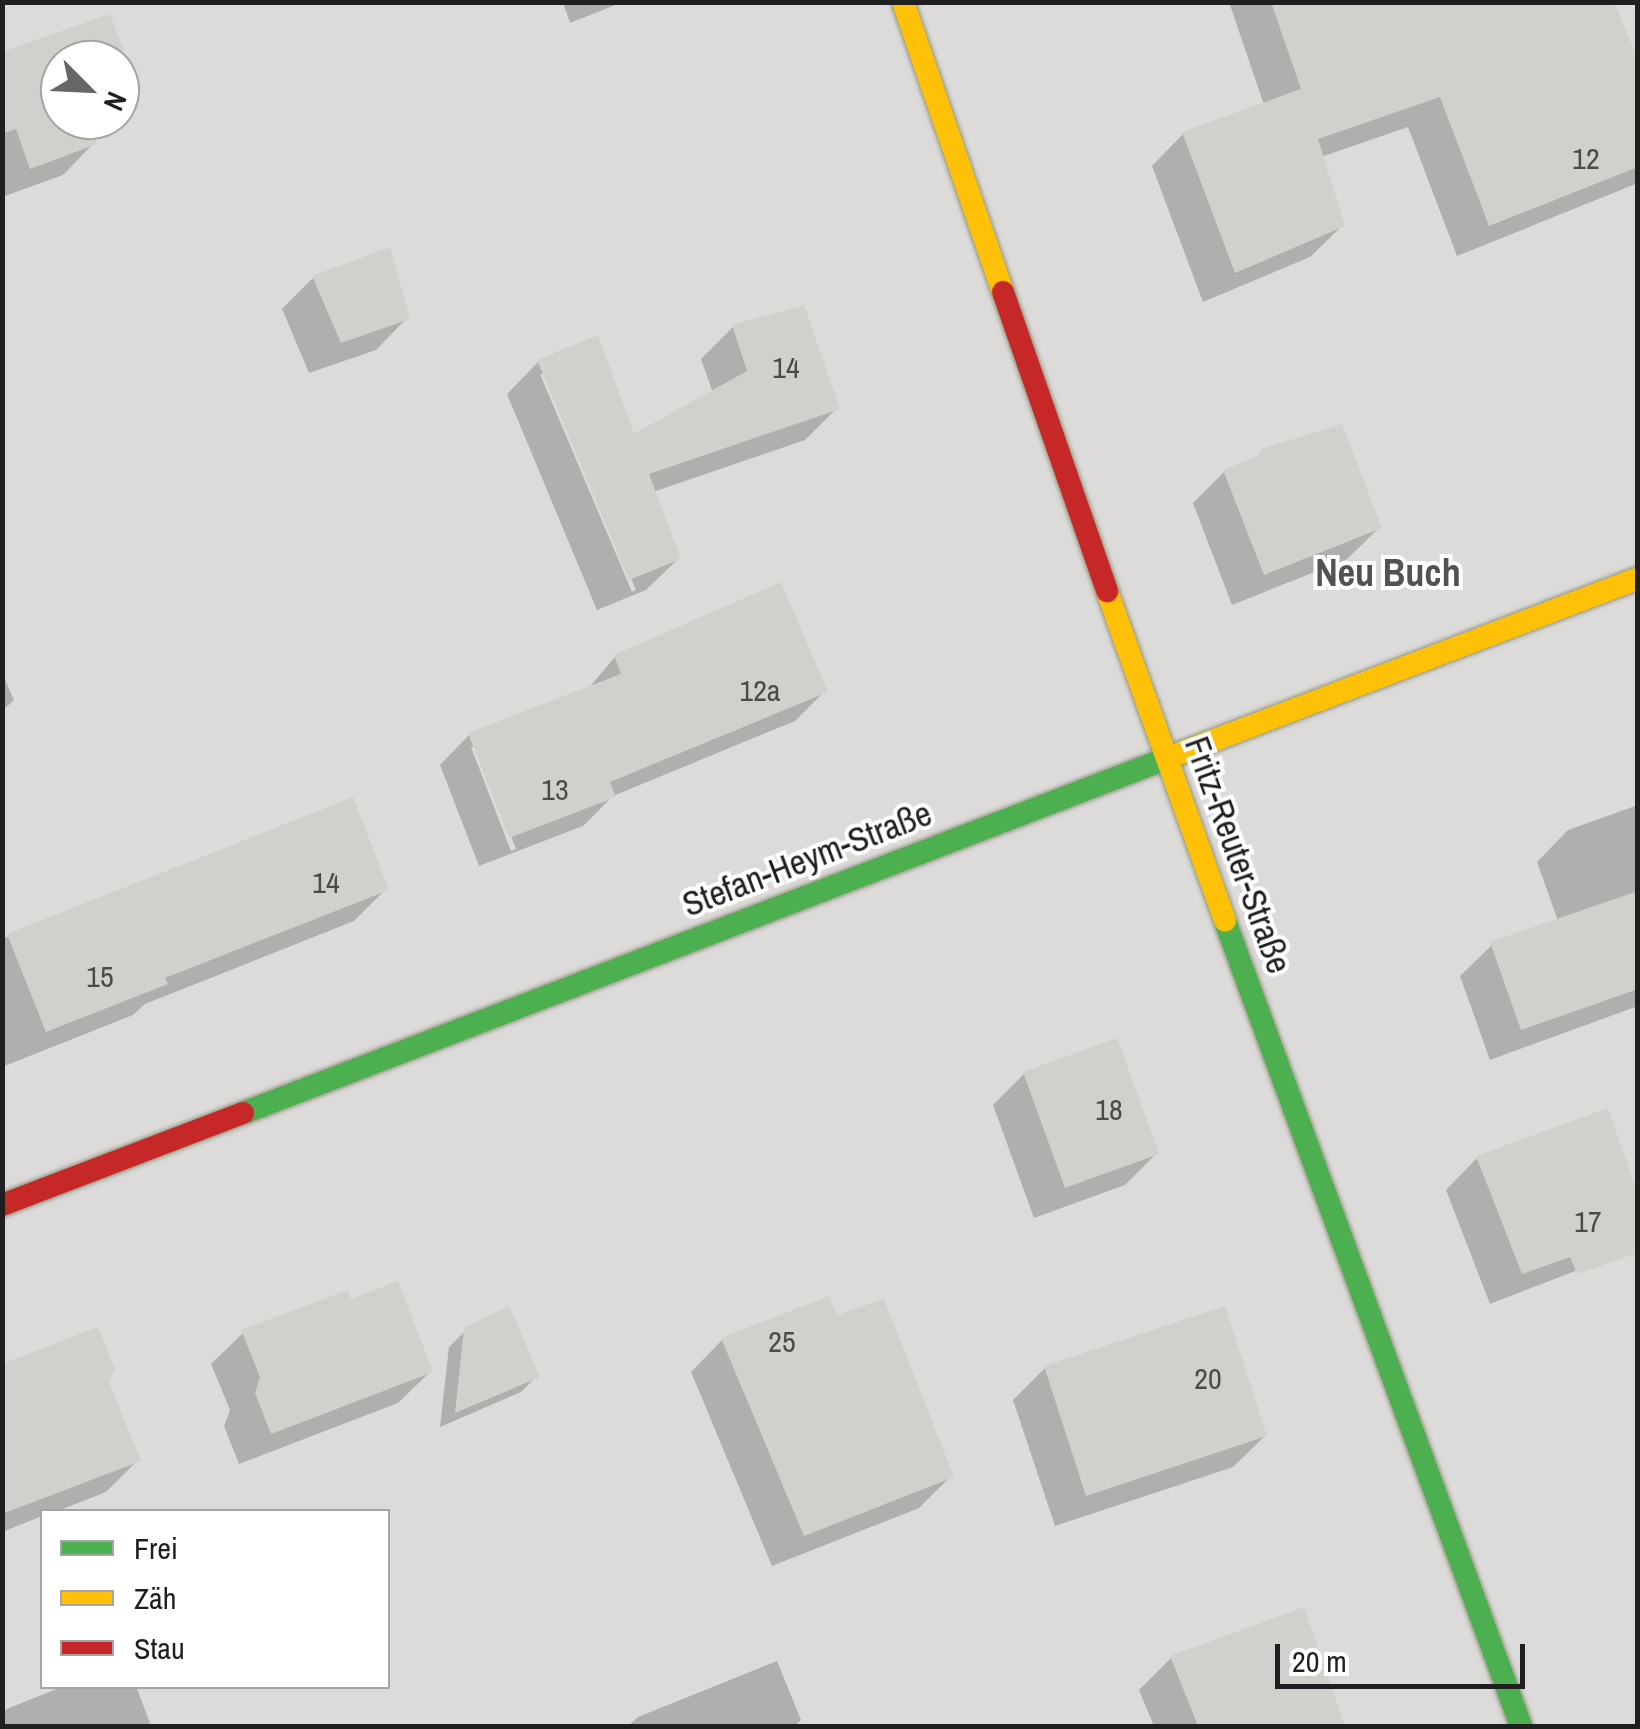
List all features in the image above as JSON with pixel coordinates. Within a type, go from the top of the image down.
[{"type":"street","name":"Fritz-Reuter-Straße","points":[[902,2],[1165,759],[1521,1726]]},
{"type":"street","name":"Stefan-Heym-Straße","points":[[2,1205],[1638,578]]},
{"type":"shaded area","points":[[3,3],[1637,3],[1637,1726],[3,1726]]},
{"type":"building","points":[[1271,2],[1614,2],[1638,59],[1638,167],[1489,226],[1440,97],[1318,139],[1345,226],[1235,273],[1182,132],[1301,89]]},
{"type":"building","points":[[110,14],[120,40],[40,40],[40,140],[96,140],[97,144],[30,169],[16,129],[2,134],[2,52]]},
{"type":"building","points":[[390,247],[410,319],[341,343],[312,276]]},
{"type":"building","points":[[804,305],[840,409],[649,474],[681,559],[629,580],[537,360],[598,335],[634,434],[747,371],[732,325]]},
{"type":"building","points":[[1342,424],[1382,528],[1264,575],[1223,470],[1257,456],[1261,449]]},
{"type":"building","points":[[781,582],[828,692],[610,782],[616,797],[509,838],[468,733],[621,674],[614,655]]},
{"type":"building","points":[[353,797],[389,890],[165,978],[168,984],[46,1032],[7,934]]},
{"type":"building","points":[[1638,891],[1638,989],[1521,1030],[1490,942]]},
{"type":"building","points":[[1117,1038],[1159,1154],[1065,1188],[1023,1072]]},
{"type":"building","points":[[1608,1108],[1638,1194],[1638,1253],[1577,1274],[1570,1257],[1522,1274],[1476,1156]]},
{"type":"building","points":[[398,1281],[433,1372],[271,1434],[255,1393],[260,1377],[241,1330],[348,1290],[351,1299]]},
{"type":"building","points":[[829,1296],[837,1315],[884,1299],[954,1477],[804,1536],[721,1338]]},
{"type":"building","points":[[509,1306],[540,1377],[455,1413],[464,1328]]},
{"type":"building","points":[[1225,1306],[1267,1436],[1086,1496],[1044,1366]]},
{"type":"building","points":[[98,1327],[115,1369],[109,1382],[141,1461],[2,1514],[2,1364]]},
{"type":"building","points":[[1304,1607],[1345,1726],[1198,1726],[1170,1656]]},
{"type":"traffic: fast","points":[[243,1113],[1178,754]]},
{"type":"traffic: fast","points":[[1225,921],[1521,1726]]},
{"type":"traffic: slow","points":[[903,2],[1003,292]]},
{"type":"traffic: slow","points":[[1178,754],[1638,578]]},
{"type":"traffic: slow","points":[[1107,591],[1225,921]]},
{"type":"traffic: jam","points":[[1003,292],[1107,591]]},
{"type":"traffic: jam","points":[[2,1205],[243,1113]]},
{"type":"district","name":"Neu Buch","points":[[1388,573]]}]
